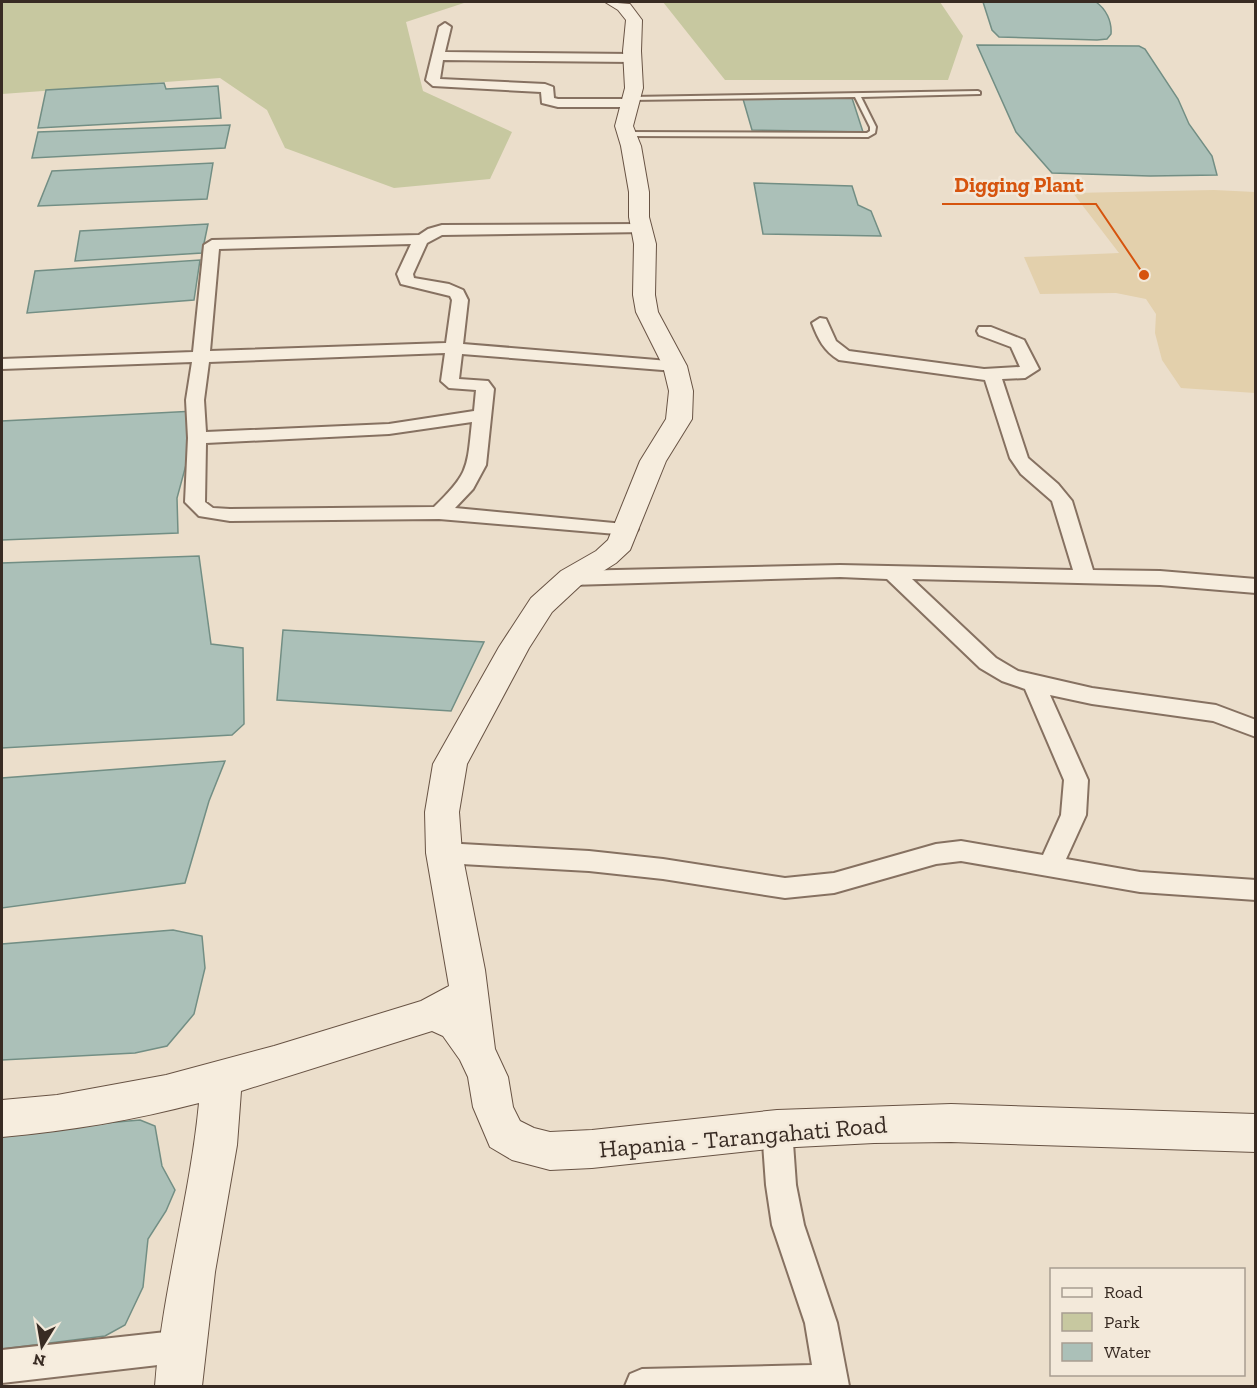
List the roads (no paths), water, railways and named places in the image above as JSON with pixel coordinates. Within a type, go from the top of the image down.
[{"type":"street","points":[[475,1049],[466,970],[444,853],[442,812],[450,764],[526,627],[541,606],[571,578],[606,557],[620,544],[628,530],[653,461],[679,419],[681,391],[675,366],[647,312],[644,295],[645,244],[641,229],[634,162],[624,126],[631,101],[634,77],[632,58],[634,20],[624,7],[613,2]]},
{"type":"street","points":[[445,27],[432,80],[437,83],[545,88],[548,90],[547,100],[558,103],[631,101]]},
{"type":"street","points":[[438,56],[632,58]]},
{"type":"street","points":[[439,513],[468,484],[474,473],[485,389],[482,385],[455,384],[450,381],[460,300],[457,292],[407,281],[405,274],[422,239],[426,234],[442,230],[641,229]]},
{"type":"street","points":[[422,239],[212,245],[202,356],[195,400],[197,438],[195,502],[198,509],[211,514],[439,513],[628,530]]},
{"type":"street","points":[[820,323],[827,343],[833,350],[845,356],[986,374],[1019,374],[1030,369],[1018,344],[985,331]]},
{"type":"street","points":[[2,364],[453,348],[675,366]]},
{"type":"street","points":[[986,374],[992,377],[994,382],[1018,457],[1032,473],[1047,482],[1062,501],[1085,576]]},
{"type":"street","points":[[197,438],[389,429],[480,416]]},
{"type":"street","points":[[571,578],[840,571],[1161,578],[1256,586]]},
{"type":"street","points":[[892,572],[988,663],[1010,676],[1034,684],[1092,696],[1216,713],[1256,729]]},
{"type":"street","points":[[1034,684],[1076,780],[1079,795],[1075,815],[1049,867]]},
{"type":"street","points":[[444,853],[589,861],[663,869],[785,888],[834,883],[936,854],[961,852],[1140,882],[1256,890]]},
{"type":"street","points":[[2,1118],[101,1108],[222,1078],[433,1014],[453,999],[461,987],[466,970]]},
{"type":"street","points":[[433,1014],[457,1024],[475,1049]]},
{"type":"street","name":"Hapania - Tarangahati Road","points":[[475,1049],[488,1077],[493,1107],[505,1134],[527,1146],[550,1151],[592,1149],[777,1129],[874,1124],[951,1124],[1256,1133]]},
{"type":"street","points":[[2,1367],[181,1366],[193,1272],[216,1145],[222,1078]]},
{"type":"street","points":[[642,1386],[832,1384],[821,1323],[788,1226],[781,1185],[777,1129]]},
{"type":"lane","points":[[631,101],[978,93]]},
{"type":"lane","points":[[626,134],[868,135],[873,132],[873,127],[857,95]]},
{"type":"water","points":[[983,2],[1096,2],[1108,16],[1111,34],[1107,39],[1097,40],[999,37],[992,30]]},
{"type":"water","points":[[977,45],[1139,46],[1145,49],[1178,99],[1189,124],[1212,156],[1217,175],[1150,176],[1052,173],[1016,132]]},
{"type":"water","points":[[164,83],[166,89],[218,86],[221,118],[38,128],[46,90]]},
{"type":"water","points":[[852,98],[863,132],[752,130],[743,99]]},
{"type":"water","points":[[230,125],[225,148],[32,158],[38,132]]},
{"type":"water","points":[[213,163],[207,199],[38,206],[52,171]]},
{"type":"water","points":[[754,183],[852,186],[858,205],[871,211],[881,236],[763,234]]},
{"type":"water","points":[[208,224],[202,253],[75,261],[80,231]]},
{"type":"water","points":[[200,260],[194,300],[27,313],[35,271]]},
{"type":"water","points":[[195,411],[196,428],[177,498],[178,533],[2,540],[2,421]]},
{"type":"water","points":[[199,556],[211,644],[243,648],[244,724],[232,735],[2,748],[2,563]]},
{"type":"water","points":[[283,630],[484,642],[451,711],[277,700]]},
{"type":"water","points":[[225,761],[209,801],[185,883],[2,908],[2,778]]},
{"type":"water","points":[[173,930],[202,936],[205,968],[194,1014],[167,1046],[135,1053],[2,1060],[2,944]]},
{"type":"water","points":[[140,1120],[155,1126],[162,1166],[175,1190],[166,1211],[148,1239],[143,1287],[125,1325],[105,1336],[2,1349],[2,1132]]},
{"type":"place","name":"Digging Plant","points":[[1144,275]]}]
